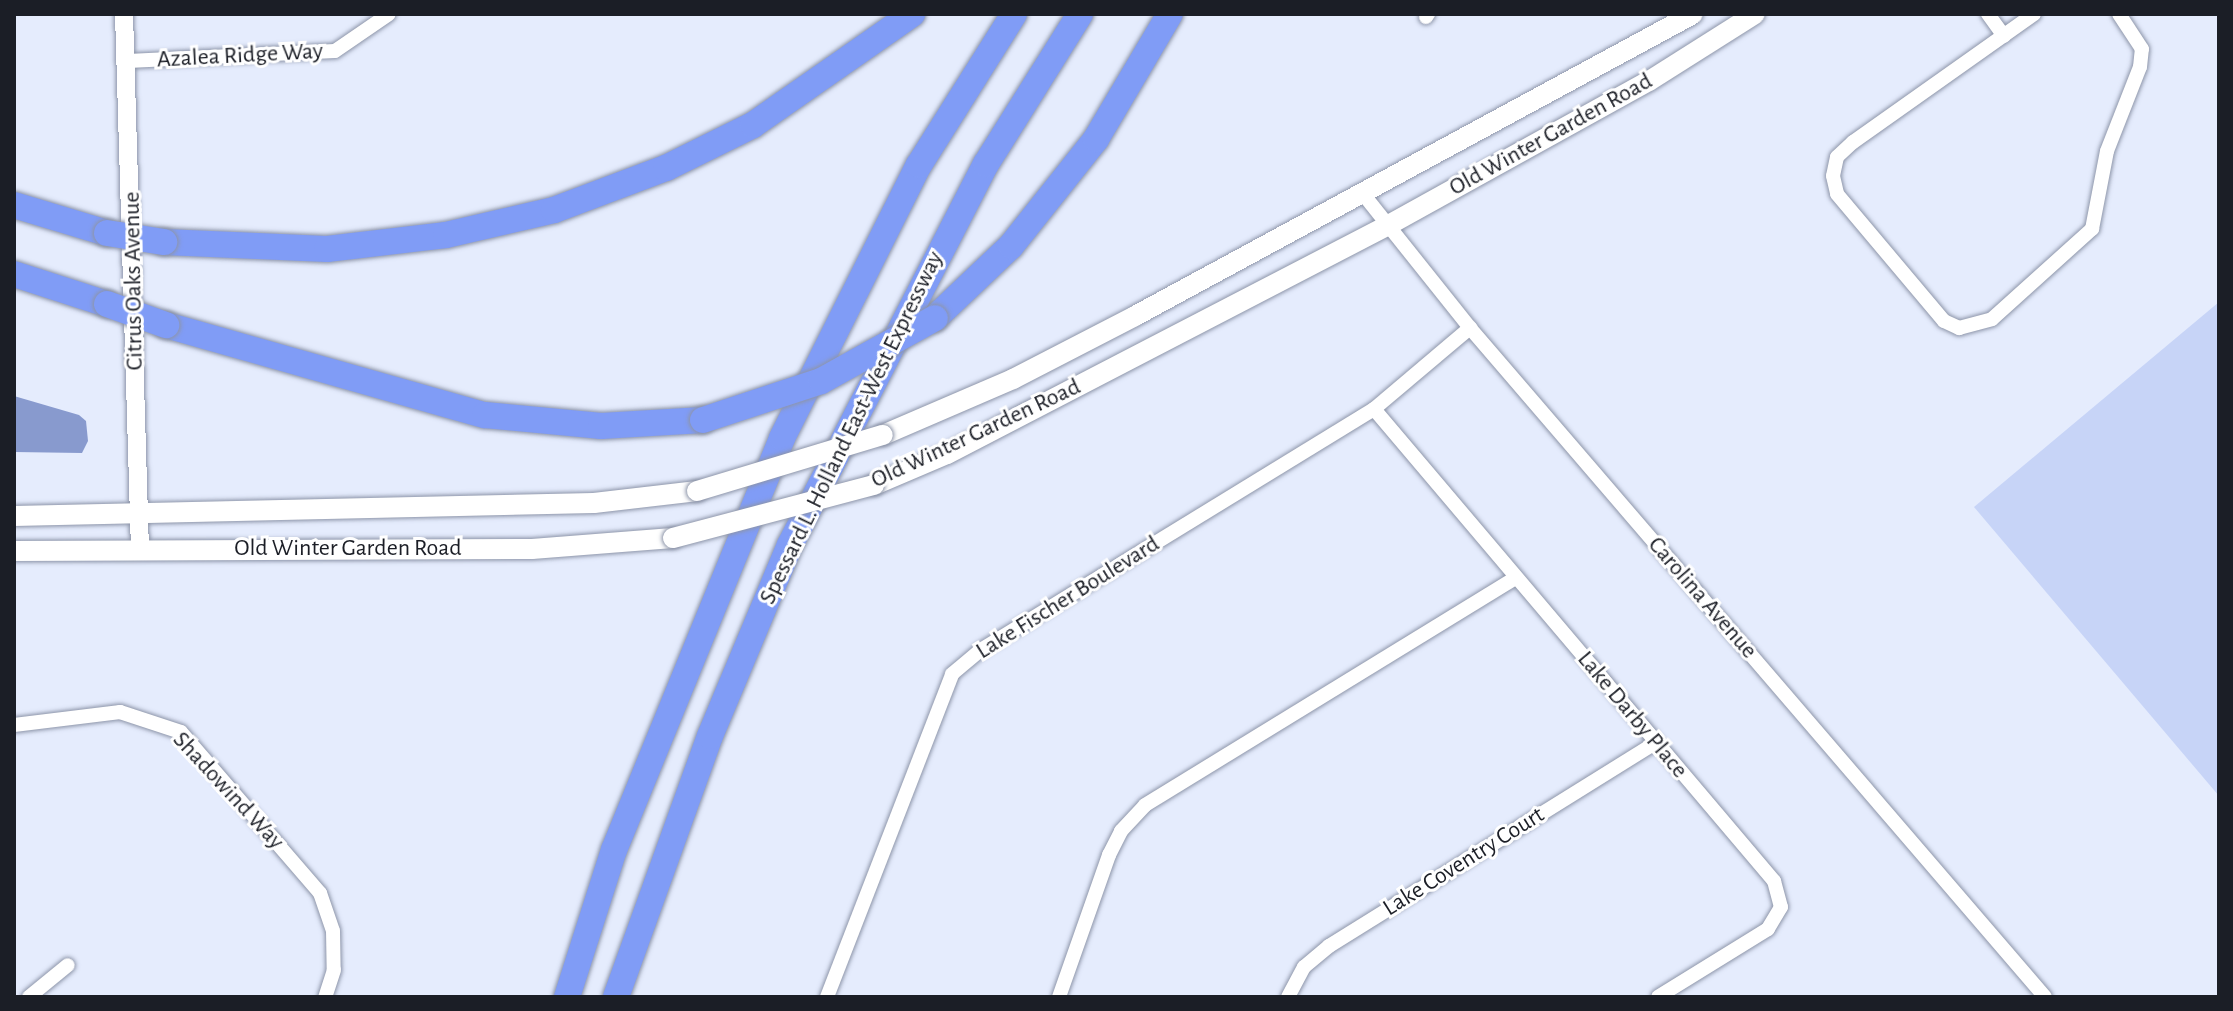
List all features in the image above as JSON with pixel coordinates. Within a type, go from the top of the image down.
[{"type":"highway","points":[[14,205],[107,233],[164,242],[327,249],[446,235],[554,210],[666,168],[753,125],[912,14]]},
{"type":"highway","points":[[567,997],[614,850],[782,438],[919,165],[1014,14]]},
{"type":"highway","name":"Spessard L. Holland East-West Expressway","points":[[616,997],[710,736],[790,545],[986,164],[1080,14]]},
{"type":"highway","points":[[14,274],[166,325],[485,415],[601,426],[703,420],[821,381],[935,318],[1011,246],[1096,139],[1170,14]]},
{"type":"main road","name":"Old Winter Garden Road","points":[[14,516],[594,503],[697,491],[883,435],[1013,379],[1364,195],[1693,14]]},
{"type":"main road","name":"Old Winter Garden Road","points":[[14,551],[532,549],[673,538],[874,485],[947,454],[1387,226],[1649,81],[1755,14]]},
{"type":"street","name":"Citrus Oaks Avenue","points":[[124,14],[128,61],[140,549]]},
{"type":"street","name":"Azalea Ridge Way","points":[[128,61],[335,51],[389,14]]},
{"type":"street","points":[[1988,14],[2004,36]]},
{"type":"street","points":[[2034,14],[1853,142],[1837,157],[1833,176],[1847,206],[1944,321],[1959,328],[1992,319],[2092,229],[2107,151],[2140,67],[2142,49],[2119,14]]},
{"type":"street","name":"Carolina Avenue","points":[[1364,195],[1470,328],[2045,997]]},
{"type":"street","name":"Lake Fischer Boulevard","points":[[827,997],[952,674],[979,651],[1374,409],[1470,328]]},
{"type":"street","name":"Lake Darby Place","points":[[1374,409],[1774,881],[1781,907],[1768,929],[1658,997]]},
{"type":"street","points":[[1059,997],[1109,855],[1145,805],[1516,578]]},
{"type":"street","name":"Shadowind Way","points":[[14,725],[120,712],[181,732],[320,893],[333,931],[334,970],[325,997]]},
{"type":"street","name":"Lake Coventry Court","points":[[1288,997],[1304,967],[1329,946],[1655,743]]},
{"type":"street","points":[[29,997],[68,965]]},
{"type":"shaded area","points":[[2219,302],[2219,796],[1974,507]]},
{"type":"shaded area","points":[[14,396],[79,415],[86,421],[88,441],[82,453],[14,452]]}]
